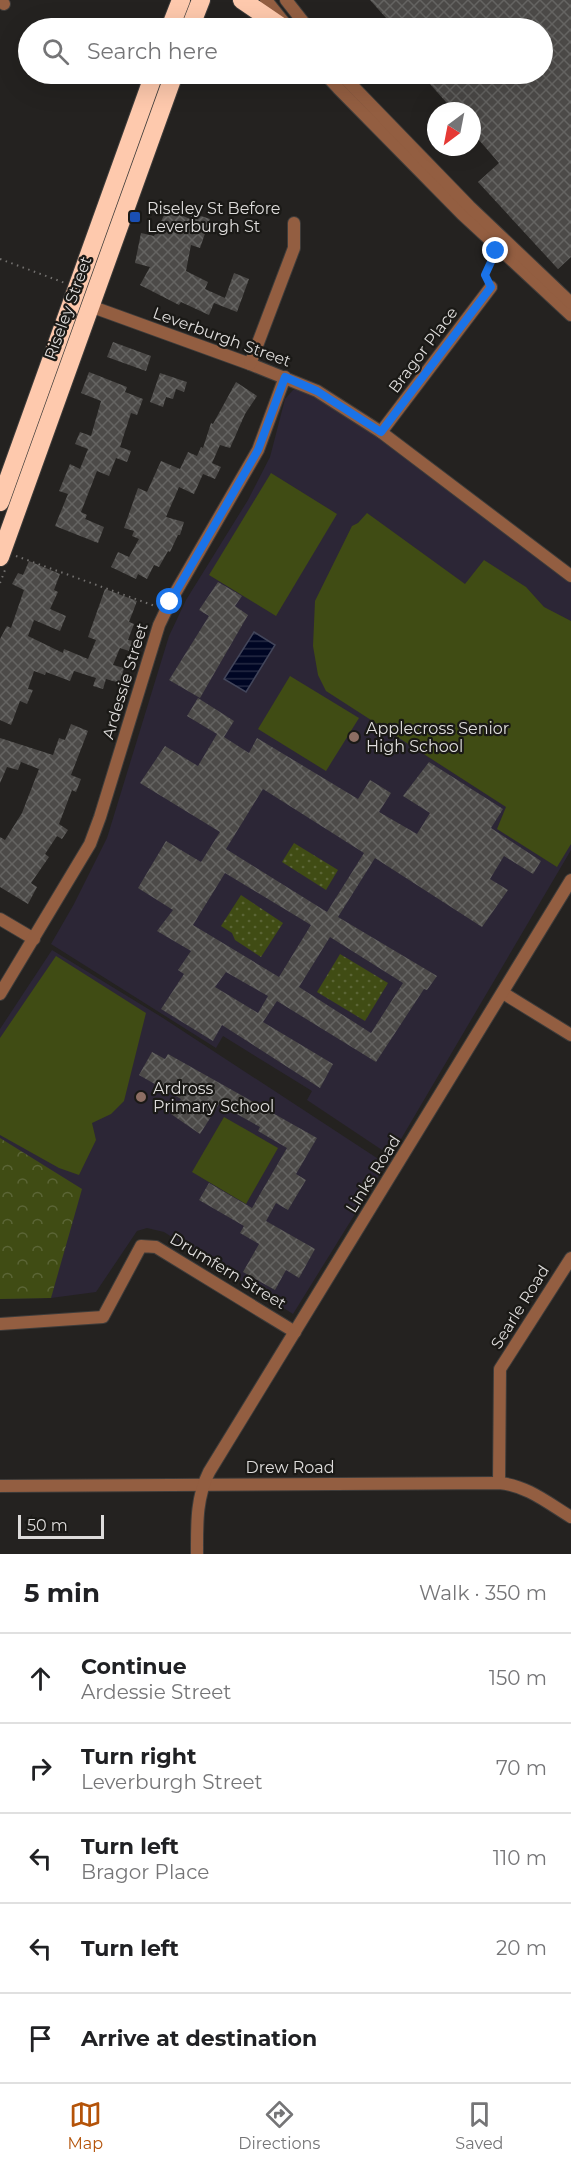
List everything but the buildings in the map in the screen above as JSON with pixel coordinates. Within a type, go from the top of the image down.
[{"type":"highway","points":[[174,18],[181,0]]},
{"type":"highway","points":[[242,0],[268,18]]},
{"type":"highway","points":[[194,18],[201,1]]},
{"type":"highway","name":"Riseley Street","points":[[0,502],[149,84]]},
{"type":"highway","name":"Riseley Street","points":[[5,555],[90,306],[170,84]]},
{"type":"street","points":[[266,0],[281,18]]},
{"type":"street","points":[[286,0],[300,18]]},
{"type":"street","points":[[335,84],[462,214],[571,315]]},
{"type":"street","points":[[351,84],[469,206],[571,303]]},
{"type":"street","points":[[250,364],[294,248],[294,223]]},
{"type":"street","name":"Bragor Place","points":[[381,432],[491,287]]},
{"type":"street","name":"Leverburgh Street","points":[[90,306],[285,377],[317,391],[381,432],[571,576]]},
{"type":"street","name":"Ardessie Street","points":[[0,994],[79,863],[95,830],[159,625],[258,450],[285,377]]},
{"type":"street","name":"Links Road","points":[[197,1554],[197,1512],[203,1485],[571,880]]},
{"type":"street","points":[[0,919],[34,939]]},
{"type":"street","points":[[503,993],[571,1035]]},
{"type":"street","name":"Drumfern Street","points":[[0,1324],[102,1317],[141,1246],[156,1247],[296,1332]]},
{"type":"street","name":"Searle Road","points":[[499,1483],[500,1369],[571,1258]]},
{"type":"street","name":"Drew Road","points":[[0,1486],[499,1483],[512,1484],[525,1489],[571,1517]]},
{"type":"path","points":[[491,287],[485,275],[496,251]]},
{"type":"path","points":[[0,259],[68,284]]},
{"type":"path","points":[[5,555],[152,604],[165,612]]},
{"type":"shaded area","name":"Applecross Senior High School","points":[[304,388],[317,391],[571,583],[571,850],[391,1156],[307,1100],[312,1091],[223,1036],[216,1048],[51,944],[107,838],[169,636],[186,600],[248,500],[270,457],[285,399],[293,390]]},
{"type":"shaded area","name":"Ardross Primary School","points":[[52,950],[163,1018],[386,1164],[293,1314],[164,1232],[147,1228],[137,1231],[96,1292],[51,1298],[0,1299],[0,1029]]},
{"type":"green space","points":[[271,473],[337,514],[276,616],[209,575]]},
{"type":"green space","points":[[367,513],[465,584],[484,560],[526,587],[544,607],[571,621],[571,844],[557,867],[497,829],[506,807],[326,691],[318,675],[313,646],[315,601],[352,526]]},
{"type":"green space","points":[[290,676],[359,718],[326,771],[258,729]]},
{"type":"green space","points":[[294,843],[338,870],[326,890],[282,862]]},
{"type":"green space","points":[[241,895],[283,923],[261,957],[235,940],[232,933],[221,926]]},
{"type":"green space","points":[[340,954],[388,983],[365,1021],[317,992]]},
{"type":"green space","points":[[56,956],[146,1013],[124,1101],[111,1114],[92,1123],[96,1140],[79,1175],[59,1168],[0,1135],[0,1038]]},
{"type":"green space","points":[[224,1117],[278,1148],[246,1204],[192,1172]]},
{"type":"green space","points":[[0,1138],[82,1189],[51,1298],[0,1299]]},
{"type":"water","points":[[254,632],[275,645],[246,692],[224,679]]},
{"type":"place","name":"Riseley St Before Leverburgh St","points":[[135,217]]},
{"type":"place","name":"Applecross Senior High School","points":[[354,737]]},
{"type":"place","name":"Ardross Primary School","points":[[141,1097]]},
{"type":"route","points":[[170,602],[258,450],[285,377],[317,391],[381,432],[491,287],[485,275],[496,251]]}]
